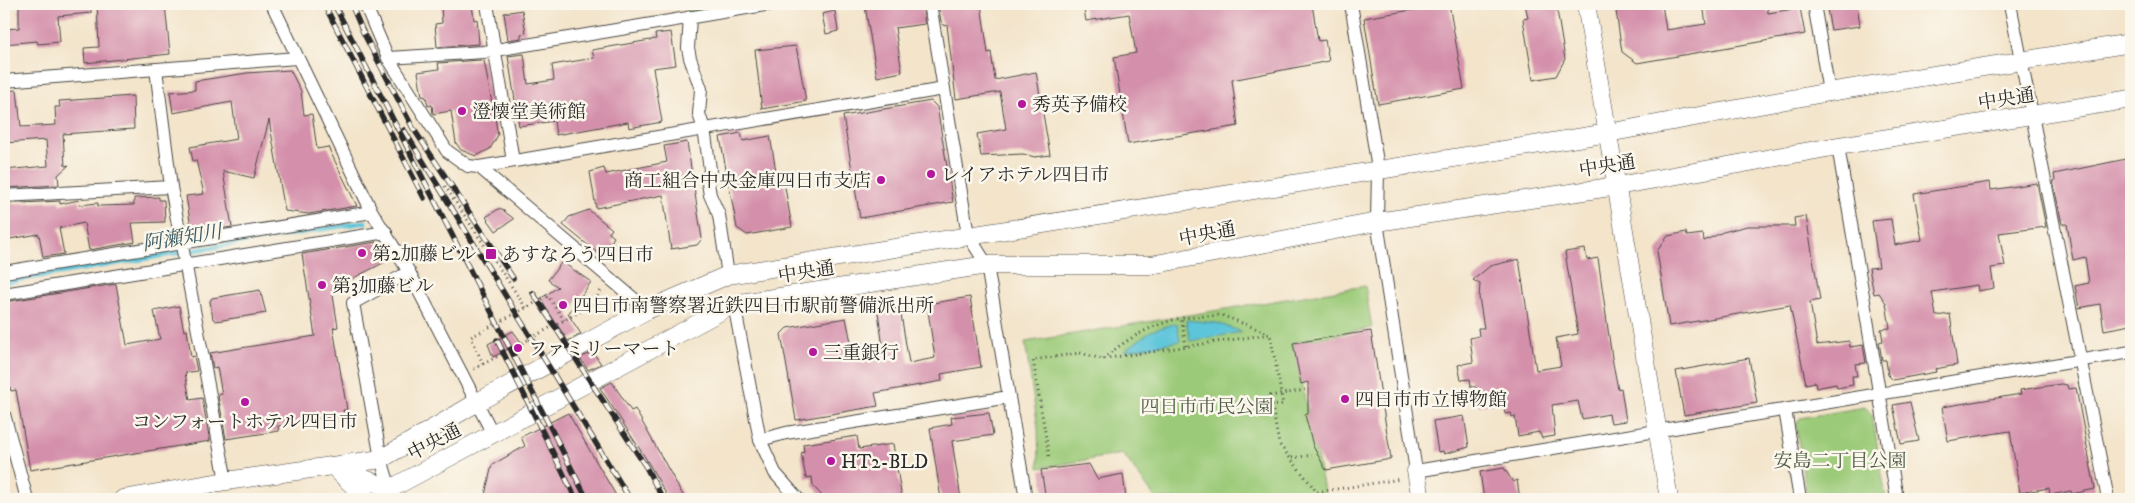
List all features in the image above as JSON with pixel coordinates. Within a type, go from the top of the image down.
[{"type":"street","points":[[272,4],[372,212],[409,272],[493,434]]},
{"type":"street","points":[[365,4],[388,58],[448,151],[468,166],[479,167],[944,88]]},
{"type":"street","points":[[487,4],[513,160]]},
{"type":"street","points":[[388,58],[494,50],[771,4]]},
{"type":"street","points":[[930,4],[968,235],[987,265],[1026,499]]},
{"type":"street","points":[[1351,4],[1378,168],[1377,222],[1409,475],[1421,499]]},
{"type":"street","points":[[1586,4],[1669,499]]},
{"type":"street","points":[[1814,4],[1828,92]]},
{"type":"street","points":[[2010,4],[2107,499]]},
{"type":"street","points":[[690,17],[690,58],[700,80],[699,114],[704,129],[710,169],[709,189],[719,215],[728,275],[760,440],[775,473],[798,499]]},
{"type":"street","name":"中央通","points":[[123,499],[226,481],[381,458],[476,403],[647,310],[728,275],[1608,132],[1828,92],[2131,43]]},
{"type":"street","points":[[4,81],[297,58]]},
{"type":"street","points":[[156,69],[171,187],[185,253],[226,481]]},
{"type":"street","name":"中央通","points":[[333,466],[390,489],[734,304],[987,265],[1152,265],[1377,222],[1617,186],[1838,146],[2131,99]]},
{"type":"street","points":[[1838,146],[1897,499]]},
{"type":"street","points":[[479,167],[647,310]]},
{"type":"street","points":[[4,196],[171,187]]},
{"type":"street","points":[[4,294],[372,212]]},
{"type":"street","points":[[4,272],[386,232]]},
{"type":"street","points":[[390,489],[381,458],[353,303],[409,272]]},
{"type":"street","points":[[1409,475],[1657,431],[2131,352]]},
{"type":"street","points":[[760,440],[786,433],[1009,397]]},
{"type":"street","points":[[1785,410],[1800,499]]},
{"type":"street","points":[[4,414],[27,499]]},
{"type":"street","points":[[333,466],[367,499]]},
{"type":"path","points":[[445,186],[526,308]]},
{"type":"path","points":[[462,375],[594,304],[603,285],[610,278]]},
{"type":"path","points":[[483,364],[471,337],[548,296],[564,320]]},
{"type":"path","points":[[1102,359],[1141,332],[1161,322],[1181,318],[1221,315],[1270,334]]},
{"type":"path","points":[[1181,318],[1186,346]]},
{"type":"path","points":[[1049,456],[1033,360],[1080,353],[1102,359],[1270,334]]},
{"type":"path","points":[[1270,334],[1283,404],[1272,406]]},
{"type":"path","points":[[1305,390],[1270,396],[1279,444],[1292,458],[1317,492],[1409,475]]},
{"type":"path","points":[[1292,458],[1312,455]]},
{"type":"green space","points":[[687,4],[743,4],[688,13]]},
{"type":"green space","name":"四日市市民公園","points":[[1365,286],[1372,328],[1293,343],[1326,499],[1156,499],[1123,454],[1039,468],[1038,428],[1025,342]]},
{"type":"green space","name":"安島二丁目公園","points":[[1865,407],[1872,414],[1886,499],[1807,499],[1796,425],[1800,418]]},
{"type":"water","points":[[1186,320],[1217,323],[1242,332],[1190,341]]},
{"type":"water","points":[[1177,323],[1180,341],[1124,351],[1151,331]]},
{"type":"building","points":[[19,4],[91,4],[91,13],[58,16],[60,42],[38,44],[37,41],[4,44],[4,29],[19,28]]},
{"type":"building","points":[[97,4],[165,4],[170,54],[85,63],[84,48],[99,47]]},
{"type":"building","points":[[441,4],[472,4],[474,20],[477,19],[479,44],[437,47],[435,24],[442,23]]},
{"type":"building","points":[[922,4],[925,24],[895,28],[902,72],[877,77],[865,6]]},
{"type":"building","points":[[938,4],[981,4],[988,53],[991,52],[995,80],[1036,72],[1050,155],[1035,157],[1023,154],[981,156],[977,134],[1006,129],[1000,92],[956,99],[947,25],[944,26],[941,21]]},
{"type":"building","points":[[1083,4],[1312,4],[1318,41],[1325,40],[1329,61],[1232,80],[1238,126],[1128,144],[1114,57],[1136,53],[1129,14],[1086,21]]},
{"type":"building","points":[[1429,4],[1449,4],[1464,89],[1378,104],[1364,18],[1430,7]]},
{"type":"building","points":[[1525,4],[1556,4],[1565,59],[1556,76],[1533,80],[1523,19],[1528,18]]},
{"type":"building","points":[[1615,4],[1662,4],[1666,30],[1706,24],[1703,4],[1767,4],[1768,13],[1800,8],[1805,34],[1637,63],[1622,52]]},
{"type":"building","points":[[1826,4],[1857,4],[1860,26],[1831,30]]},
{"type":"building","points":[[522,10],[526,33],[521,34],[521,38],[508,40],[504,13]]},
{"type":"building","points":[[835,11],[838,31],[826,34],[822,14]]},
{"type":"building","points":[[671,32],[676,65],[653,68],[662,122],[629,128],[628,122],[556,135],[554,121],[519,126],[508,56],[524,54],[528,84],[554,80],[552,65],[594,58],[592,50],[656,39],[655,34]]},
{"type":"building","points":[[796,46],[806,101],[762,109],[755,50]]},
{"type":"building","points":[[484,61],[498,135],[490,149],[476,156],[461,150],[456,143],[451,111],[433,114],[432,105],[428,106],[426,97],[422,96],[418,72],[439,69],[438,63]]},
{"type":"building","points":[[290,70],[301,91],[304,115],[312,114],[317,149],[328,147],[357,206],[309,214],[285,211],[269,120],[254,178],[223,171],[232,227],[192,233],[186,196],[204,194],[196,160],[193,161],[190,147],[237,139],[232,102],[173,113],[170,92],[195,90],[195,81],[247,73]]},
{"type":"building","points":[[17,90],[21,127],[56,125],[55,107],[60,107],[59,101],[133,96],[134,129],[63,134],[65,166],[69,165],[58,175],[59,185],[4,188],[4,170],[48,166],[46,140],[4,143],[4,91]]},
{"type":"building","name":"商工組合中央金庫四日市支店","points":[[931,101],[937,107],[953,202],[860,218],[843,116]]},
{"type":"building","points":[[741,133],[743,141],[770,136],[777,177],[783,176],[792,227],[747,235],[737,228],[720,137]]},
{"type":"building","points":[[687,142],[702,239],[697,245],[671,249],[663,195],[596,208],[590,172],[604,168],[606,174],[667,162],[664,146]]},
{"type":"building","points":[[2126,159],[2131,190],[2131,325],[2104,330],[2100,304],[2079,308],[2075,286],[2089,283],[2085,257],[2073,260],[2067,224],[2062,224],[2053,181],[2055,181],[2054,174]]},
{"type":"building","points":[[1990,182],[1991,190],[2037,183],[2046,227],[1999,233],[2005,266],[1991,268],[1994,288],[1978,291],[1977,285],[1932,292],[1936,316],[1950,314],[1957,365],[1935,369],[1936,372],[1893,380],[1888,375],[1886,360],[1882,360],[1879,342],[1883,341],[1881,329],[1890,328],[1886,303],[1879,293],[1874,294],[1869,268],[1879,267],[1872,221],[1891,219],[1895,245],[1922,240],[1914,194]]},
{"type":"building","points":[[159,197],[159,200],[164,200],[165,222],[132,223],[135,242],[89,250],[84,223],[59,228],[64,254],[43,257],[39,234],[4,240],[4,204],[60,201],[60,204],[79,200],[80,205],[98,203],[98,206],[134,205],[134,198]]},
{"type":"building","points":[[500,208],[514,219],[496,231],[486,217]]},
{"type":"building","points":[[589,210],[612,229],[609,233],[614,237],[611,242],[616,246],[605,259],[563,225],[569,217]]},
{"type":"building","points":[[1806,216],[1820,300],[1810,302],[1817,345],[1849,341],[1850,347],[1863,345],[1866,363],[1855,364],[1857,376],[1852,376],[1853,385],[1837,388],[1836,384],[1816,388],[1815,382],[1806,384],[1790,305],[1669,326],[1657,251],[1668,236],[1686,232],[1687,236],[1703,234],[1704,241],[1723,232],[1747,226],[1795,226],[1794,218]]},
{"type":"building","points":[[376,242],[387,261],[332,289],[338,327],[333,328],[347,410],[343,410],[344,414],[278,426],[279,431],[226,439],[218,395],[222,394],[217,367],[213,368],[210,353],[315,336],[302,254]]},
{"type":"building","points":[[1585,249],[1587,260],[1598,258],[1612,358],[1618,389],[1621,388],[1626,421],[1611,423],[1609,414],[1582,419],[1578,401],[1552,405],[1555,436],[1542,438],[1539,432],[1518,436],[1515,416],[1512,417],[1511,413],[1505,414],[1503,402],[1479,406],[1475,387],[1471,387],[1470,379],[1461,380],[1458,365],[1473,362],[1470,338],[1479,336],[1478,328],[1484,328],[1479,297],[1480,284],[1473,280],[1490,266],[1519,259],[1536,370],[1561,366],[1556,338],[1578,334],[1565,252]]},
{"type":"building","points":[[562,262],[591,282],[568,314],[581,334],[568,341],[540,299],[558,287],[548,280]]},
{"type":"building","points":[[116,284],[127,345],[160,339],[154,311],[179,306],[184,331],[187,330],[191,357],[194,356],[197,371],[185,373],[190,400],[202,398],[210,441],[30,470],[16,390],[11,391],[4,367],[4,302]]},
{"type":"building","points":[[260,290],[266,313],[216,321],[213,319],[210,301],[212,298]]},
{"type":"building","points":[[970,297],[981,367],[941,374],[942,381],[875,393],[878,406],[796,420],[781,334],[787,328],[846,318],[853,352],[883,347],[878,312],[900,308],[909,363],[935,358],[927,304]]},
{"type":"building","points":[[513,331],[521,342],[493,357],[488,344]]},
{"type":"building","name":"四日市市立博物館","points":[[1371,331],[1391,459],[1326,470],[1313,446],[1305,415],[1308,414],[1308,382],[1301,384],[1293,343]]},
{"type":"building","points":[[593,352],[601,364],[588,370],[580,358]]},
{"type":"building","points":[[1749,358],[1757,403],[1684,415],[1676,371]]},
{"type":"building","points":[[612,382],[631,411],[635,409],[685,499],[669,499],[645,457],[600,388]]},
{"type":"building","points":[[2061,384],[2067,385],[2068,389],[2076,388],[2095,489],[2072,494],[2071,491],[2050,495],[2049,488],[2020,493],[2010,431],[1948,441],[1942,407],[2021,394],[2020,390]]},
{"type":"building","points":[[1910,402],[1919,441],[1901,444],[1893,405]]},
{"type":"building","points":[[568,413],[618,499],[484,499],[492,465],[525,446],[521,437]]},
{"type":"building","points":[[989,413],[993,435],[952,441],[961,499],[941,499],[930,428],[952,424],[951,417]]},
{"type":"building","points":[[1464,416],[1469,447],[1444,454],[1443,451],[1438,452],[1433,421]]},
{"type":"building","points":[[857,436],[859,449],[893,444],[902,499],[825,499],[813,486],[812,477],[806,478],[801,453],[804,452],[803,444]]},
{"type":"building","points":[[1089,464],[1097,479],[1123,474],[1126,499],[1046,499],[1041,470]]},
{"type":"building","points":[[1504,468],[1513,482],[1517,480],[1520,499],[1484,499],[1480,472]]},
{"type":"waterway","name":"阿瀬知川","points":[[4,282],[365,222]]},
{"type":"railway","points":[[324,4],[424,198]]},
{"type":"railway","points":[[334,4],[587,499]]},
{"type":"railway","points":[[351,4],[363,32],[413,128],[513,278]]},
{"type":"railway","points":[[404,130],[630,499]]},
{"type":"railway","points":[[533,293],[646,467],[663,499]]},
{"type":"railway","points":[[497,340],[576,499]]},
{"type":"place","name":"秀英予備校","points":[[1022,104]]},
{"type":"place","name":"澄懐堂美術館","points":[[462,111]]},
{"type":"place","name":"レイアホテル四日市","points":[[931,174]]},
{"type":"place","name":"商工組合中央金庫四日市支店","points":[[881,180]]},
{"type":"place","name":"第2加藤ビル","points":[[362,253]]},
{"type":"place","name":"あすなろう四日市","points":[[491,254]]},
{"type":"place","name":"第3加藤ビル","points":[[322,285]]},
{"type":"place","name":"四日市南警察署近鉄四日市駅前警備派出所","points":[[563,305]]},
{"type":"place","name":"ファミリーマート","points":[[518,348]]},
{"type":"place","name":"三重銀行","points":[[813,352]]},
{"type":"place","name":"四日市市立博物館","points":[[1345,399]]},
{"type":"place","name":"コンフォートホテル四日市","points":[[245,402]]},
{"type":"place","name":"HT2-BLD","points":[[831,461]]}]
